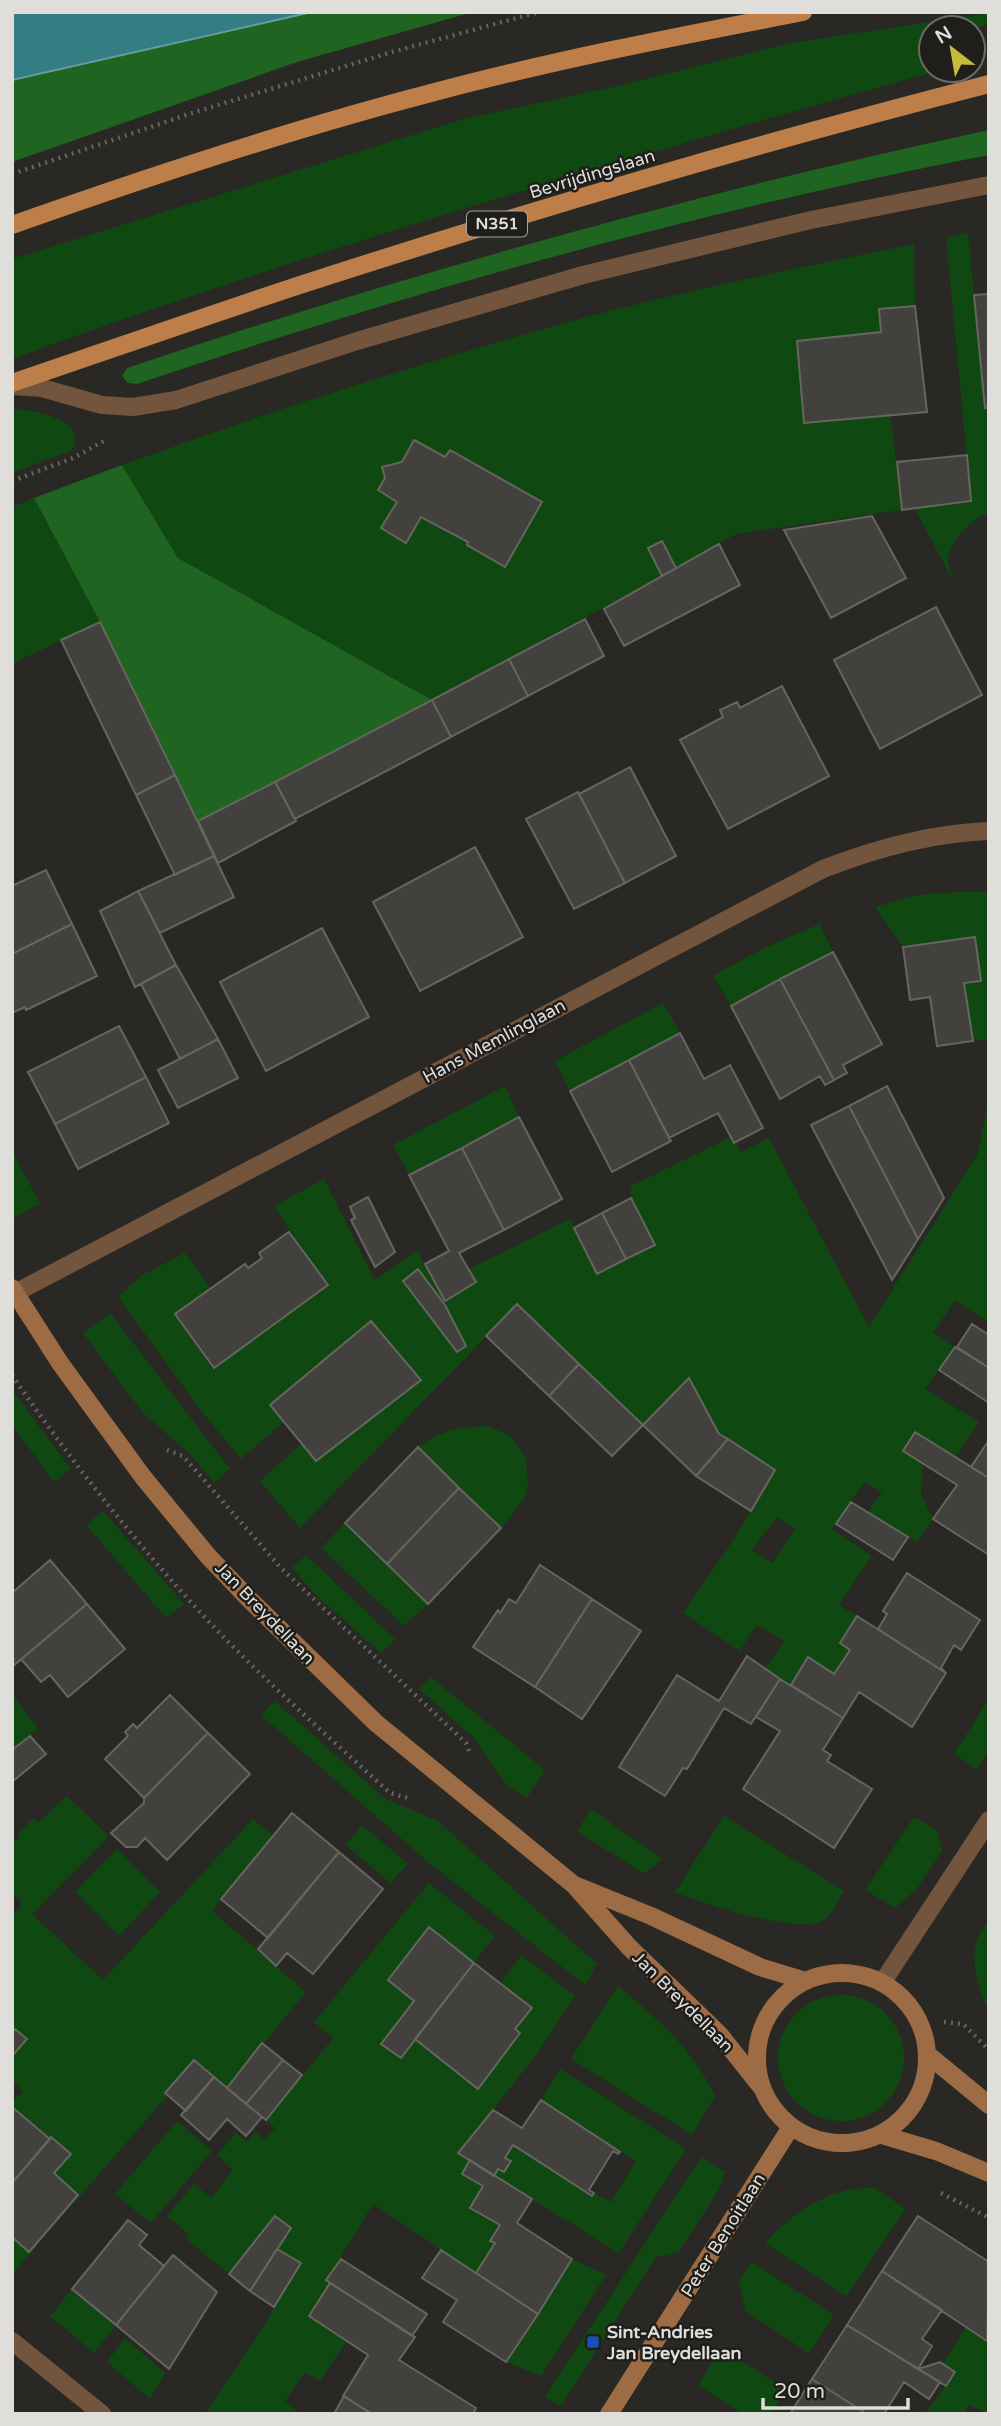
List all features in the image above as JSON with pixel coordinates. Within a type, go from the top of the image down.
[{"type":"main road","points":[[12,225],[264,140],[432,92],[598,53],[803,12]]},
{"type":"main road","name":"Bevrijdingslaan","points":[[12,385],[302,285],[496,224],[712,160],[989,84]]},
{"type":"street","name":"Bevrijdingslaan","points":[[12,385],[42,388],[102,405],[134,407],[176,400],[420,321],[583,275],[811,220],[989,185]]},
{"type":"street","name":"Hans Memlinglaan","points":[[14,1291],[822,869],[868,852],[917,839],[989,831]]},
{"type":"street","name":"Jan Breydellaan","points":[[14,1291],[60,1363],[108,1430],[208,1556],[348,1698],[574,1885],[629,1947],[720,2035],[762,2088]]},
{"type":"street","points":[[882,1983],[989,1820]]},
{"type":"street","name":"Jan Breydellaan","points":[[574,1885],[651,1916],[760,1967],[806,1981]]},
{"type":"street","points":[[834,1973],[865,1976],[882,1983],[902,1999],[923,2031],[927,2054],[926,2076],[918,2098],[906,2116],[882,2135],[848,2144],[816,2140],[791,2127],[776,2113],[762,2088],[757,2059],[758,2042],[770,2013],[781,1998],[806,1981],[834,1973]]},
{"type":"street","points":[[927,2054],[989,2105]]},
{"type":"street","name":"Peter Benoitlaan","points":[[609,2414],[791,2127]]},
{"type":"street","points":[[882,2135],[936,2151],[989,2173]]},
{"type":"street","points":[[12,2341],[102,2414]]},
{"type":"path","points":[[12,174],[189,114],[380,55],[540,12]]},
{"type":"path","points":[[12,481],[73,458],[107,439]]},
{"type":"path","points":[[108,1430],[183,1456],[280,1567],[466,1743],[471,1755]]},
{"type":"path","points":[[917,2019],[962,2024],[989,2050]]},
{"type":"green space","points":[[312,12],[473,12],[297,62],[12,162],[12,79]]},
{"type":"green space","points":[[917,24],[917,77],[589,171],[357,242],[126,318],[12,359],[12,259],[464,119],[613,87],[791,43]]},
{"type":"green space","points":[[989,130],[989,155],[773,201],[559,255],[347,316],[137,384],[128,383],[122,376],[127,368],[233,333],[555,237],[771,180]]},
{"type":"green space","points":[[968,233],[985,407],[989,407],[989,512],[969,525],[953,545],[948,560],[954,583],[915,509],[971,501],[946,237]]},
{"type":"green space","points":[[914,244],[915,306],[881,332],[797,341],[805,423],[890,415],[902,510],[736,534],[676,568],[662,541],[648,549],[662,576],[432,700],[178,558],[122,465],[346,388],[572,321],[700,289]]},
{"type":"green space","points":[[12,410],[45,414],[67,424],[75,441],[71,451],[12,473]]},
{"type":"green space","points":[[122,465],[178,558],[432,700],[198,821],[100,622],[34,498]]},
{"type":"green space","points":[[34,498],[100,622],[12,664],[12,507]]},
{"type":"green space","points":[[989,892],[989,1039],[973,1041],[964,983],[981,980],[975,938],[903,947],[875,907],[917,895]]},
{"type":"green space","points":[[820,924],[833,952],[731,1006],[713,976],[762,949]]},
{"type":"green space","points":[[663,1003],[680,1033],[570,1091],[555,1061]]},
{"type":"green space","points":[[505,1086],[519,1117],[409,1175],[393,1145]]},
{"type":"green space","points":[[989,1096],[989,1323],[955,1300],[933,1333],[955,1347],[925,1389],[979,1422],[955,1457],[915,1432],[903,1451],[923,1464],[921,1495],[933,1519],[917,1543],[868,1512],[882,1492],[864,1482],[832,1529],[872,1556],[839,1605],[857,1616],[840,1643],[850,1650],[834,1674],[808,1658],[791,1685],[765,1668],[785,1641],[756,1625],[740,1651],[683,1613],[734,1539],[775,1470],[719,1434],[689,1379],[643,1425],[517,1305],[300,1528],[260,1481],[302,1443],[317,1460],[421,1380],[371,1321],[270,1405],[284,1422],[241,1459],[202,1412],[118,1297],[142,1275],[185,1253],[211,1289],[175,1314],[212,1369],[327,1285],[274,1206],[324,1179],[375,1280],[418,1250],[445,1301],[476,1282],[469,1269],[570,1219],[597,1274],[655,1245],[631,1198],[631,1186],[731,1137],[741,1152],[769,1138],[869,1327],[978,1153]],"holes":[[[777,1517],[795,1529],[772,1563],[752,1550]]]},
{"type":"green space","points":[[12,1151],[40,1203],[12,1219]]},
{"type":"green space","points":[[110,1313],[230,1469],[214,1483],[190,1454],[143,1413],[83,1333]]},
{"type":"green space","points":[[12,1390],[71,1469],[54,1482],[12,1425]]},
{"type":"green space","points":[[487,1426],[509,1435],[526,1458],[528,1485],[524,1499],[501,1528],[418,1447],[451,1431]]},
{"type":"green space","points":[[103,1511],[184,1604],[166,1618],[86,1525]]},
{"type":"green space","points":[[345,1523],[428,1604],[404,1626],[321,1548]]},
{"type":"green space","points":[[306,1555],[395,1639],[381,1653],[318,1597],[292,1568]]},
{"type":"green space","points":[[431,1677],[545,1770],[527,1798],[506,1784],[473,1737],[419,1689]]},
{"type":"green space","points":[[12,1694],[39,1729],[12,1750]]},
{"type":"green space","points":[[989,1699],[989,1749],[977,1769],[954,1754]]},
{"type":"green space","points":[[275,1701],[384,1798],[438,1821],[597,1964],[585,1985],[428,1862],[261,1715]]},
{"type":"green space","points":[[67,1796],[109,1836],[32,1914],[103,1980],[253,1819],[274,1836],[212,1911],[306,1992],[227,2088],[194,2060],[166,2093],[168,2095],[12,2274],[12,2237],[29,2251],[78,2195],[54,2173],[70,2153],[12,2107],[12,2102],[23,2091],[12,2080],[12,2056],[27,2039],[15,2029],[12,2032],[12,1915],[22,1904],[12,1893],[12,1844],[32,1819],[39,1822]]},
{"type":"green space","points":[[591,1809],[662,1859],[644,1874],[577,1831]]},
{"type":"green space","points":[[724,1816],[844,1891],[829,1916],[809,1924],[771,1921],[727,1910],[675,1892]]},
{"type":"green space","points":[[914,1817],[937,1830],[942,1851],[917,1889],[895,1908],[865,1890]]},
{"type":"green space","points":[[362,1825],[408,1864],[390,1883],[346,1845]]},
{"type":"green space","points":[[117,1849],[160,1892],[119,1936],[75,1892]]},
{"type":"green space","points":[[429,1883],[495,1936],[474,1963],[429,1927],[388,1980],[414,2001],[382,2044],[401,2058],[415,2039],[478,2089],[520,2034],[515,2029],[532,2008],[501,1983],[521,1955],[575,1996],[537,2054],[459,2153],[470,2160],[462,2174],[483,2186],[471,2208],[500,2225],[491,2241],[495,2243],[476,2273],[373,2204],[327,2280],[330,2283],[310,2315],[346,2342],[320,2381],[305,2372],[285,2401],[300,2414],[205,2414],[255,2340],[300,2264],[277,2249],[291,2228],[276,2216],[229,2274],[186,2239],[189,2235],[167,2216],[194,2184],[211,2198],[233,2170],[217,2155],[236,2133],[248,2141],[255,2132],[265,2140],[275,2128],[266,2120],[333,2038],[314,2022]]},
{"type":"green space","points":[[989,1921],[989,2011],[979,1986],[974,1956],[978,1937]]},
{"type":"green space","points":[[618,1986],[661,2023],[685,2049],[715,2096],[692,2135],[571,2059]]},
{"type":"green space","points":[[841,1995],[865,2000],[886,2013],[899,2034],[904,2058],[899,2082],[886,2103],[865,2116],[841,2121],[817,2116],[796,2103],[783,2082],[778,2058],[783,2034],[796,2013],[817,2000]]},
{"type":"green space","points":[[560,2069],[686,2149],[619,2253],[494,2176],[513,2145],[592,2195],[594,2193],[611,2202],[636,2161],[541,2100]]},
{"type":"green space","points":[[177,2121],[212,2151],[151,2223],[115,2194]]},
{"type":"green space","points":[[701,2157],[725,2172],[718,2191],[679,2252],[656,2257],[561,2406],[545,2397]]},
{"type":"green space","points":[[873,2187],[906,2209],[846,2296],[765,2243],[791,2219],[822,2199],[847,2190]]},
{"type":"green space","points":[[572,2259],[606,2275],[541,2376],[506,2362]]},
{"type":"green space","points":[[752,2262],[834,2315],[809,2353],[745,2311],[739,2281]]},
{"type":"green space","points":[[72,2289],[116,2325],[94,2353],[50,2316]]},
{"type":"green space","points":[[966,2327],[989,2342],[989,2414],[969,2405],[964,2414],[924,2414],[946,2386],[943,2364]]},
{"type":"green space","points":[[125,2338],[165,2373],[150,2399],[107,2362]]},
{"type":"green space","points":[[721,2348],[787,2390],[772,2414],[743,2414],[698,2385]]},
{"type":"water","points":[[12,12],[312,12],[12,80]]},
{"type":"building","points":[[989,294],[989,407],[985,408],[974,295]]},
{"type":"building","points":[[915,306],[927,412],[804,423],[797,341],[881,332],[879,309]]},
{"type":"building","points":[[414,440],[445,457],[450,450],[542,502],[505,567],[467,545],[468,542],[421,517],[406,543],[381,528],[397,502],[378,490],[385,478],[382,467],[402,462]]},
{"type":"building","points":[[967,455],[971,501],[902,510],[897,462]]},
{"type":"building","points":[[872,516],[906,578],[831,618],[784,530]]},
{"type":"building","points":[[662,541],[676,568],[662,576],[648,548]]},
{"type":"building","points":[[719,544],[740,585],[624,646],[604,609]]},
{"type":"building","points":[[936,607],[982,695],[880,749],[834,660]]},
{"type":"building","points":[[585,619],[604,656],[528,696],[509,659]]},
{"type":"building","points":[[100,622],[175,775],[136,795],[61,640]]},
{"type":"building","points":[[509,659],[528,696],[451,737],[432,700]]},
{"type":"building","points":[[782,686],[829,776],[728,829],[680,740],[723,717],[720,710],[737,702],[740,708]]},
{"type":"building","points":[[432,700],[451,737],[295,819],[275,782]]},
{"type":"building","points":[[630,767],[676,856],[625,883],[579,794]]},
{"type":"building","points":[[175,775],[214,856],[175,875],[136,795]]},
{"type":"building","points":[[275,782],[296,821],[218,863],[198,821]]},
{"type":"building","points":[[578,792],[625,883],[574,909],[526,819]]},
{"type":"building","points":[[475,847],[523,937],[420,991],[373,902]]},
{"type":"building","points":[[214,856],[234,897],[160,933],[138,891]]},
{"type":"building","points":[[46,870],[72,924],[12,954],[12,886]]},
{"type":"building","points":[[138,891],[176,965],[135,987],[100,911]]},
{"type":"building","points":[[72,924],[97,976],[26,1010],[25,1007],[12,1013],[12,954]]},
{"type":"building","points":[[322,928],[369,1017],[266,1071],[220,982]]},
{"type":"building","points":[[975,937],[981,981],[964,983],[973,1041],[937,1046],[930,997],[910,1000],[903,947]]},
{"type":"building","points":[[833,952],[882,1044],[843,1065],[847,1073],[834,1080],[780,979]]},
{"type":"building","points":[[176,965],[218,1039],[180,1059],[141,984]]},
{"type":"building","points":[[780,979],[834,1080],[825,1085],[820,1076],[780,1099],[731,1006]]},
{"type":"building","points":[[119,1026],[146,1077],[55,1124],[28,1072]]},
{"type":"building","points":[[680,1033],[704,1079],[730,1065],[763,1128],[734,1143],[718,1113],[669,1138],[629,1060]]},
{"type":"building","points":[[218,1039],[238,1078],[178,1108],[158,1070]]},
{"type":"building","points":[[629,1060],[671,1141],[612,1172],[570,1091]]},
{"type":"building","points":[[146,1077],[169,1123],[78,1169],[55,1124]]},
{"type":"building","points":[[887,1086],[944,1198],[918,1239],[849,1106]]},
{"type":"building","points":[[849,1106],[918,1239],[892,1280],[811,1125]]},
{"type":"building","points":[[519,1117],[562,1199],[504,1230],[462,1148]]},
{"type":"building","points":[[462,1148],[504,1230],[459,1253],[476,1282],[445,1301],[425,1264],[449,1251],[409,1175]]},
{"type":"building","points":[[368,1197],[395,1252],[375,1267],[351,1220],[355,1218],[350,1207]]},
{"type":"building","points":[[631,1198],[655,1245],[626,1259],[602,1213]]},
{"type":"building","points":[[602,1213],[626,1259],[597,1274],[574,1228]]},
{"type":"building","points":[[289,1232],[328,1285],[214,1368],[175,1314],[245,1264],[248,1268],[262,1258],[259,1253]]},
{"type":"building","points":[[418,1269],[445,1305],[466,1346],[457,1352],[403,1281]]},
{"type":"building","points":[[517,1304],[579,1364],[549,1396],[486,1336]]},
{"type":"building","points":[[371,1321],[421,1380],[316,1461],[270,1405]]},
{"type":"building","points":[[972,1324],[989,1335],[989,1368],[957,1347]]},
{"type":"building","points":[[955,1347],[989,1368],[989,1403],[939,1370]]},
{"type":"building","points":[[579,1364],[643,1425],[612,1456],[549,1396]]},
{"type":"building","points":[[689,1378],[719,1434],[728,1439],[696,1476],[643,1425]]},
{"type":"building","points":[[915,1432],[989,1478],[989,1555],[933,1519],[957,1485],[903,1451]]},
{"type":"building","points":[[728,1439],[775,1470],[751,1511],[696,1476]]},
{"type":"building","points":[[989,1440],[989,1478],[971,1467]]},
{"type":"building","points":[[418,1447],[459,1488],[387,1564],[345,1523]]},
{"type":"building","points":[[459,1488],[501,1528],[428,1604],[387,1564]]},
{"type":"building","points":[[851,1502],[908,1537],[893,1560],[836,1524]]},
{"type":"building","points":[[50,1560],[87,1604],[12,1667],[12,1593]]},
{"type":"building","points":[[540,1565],[592,1599],[535,1687],[473,1647],[498,1610],[500,1613],[509,1599],[516,1603]]},
{"type":"building","points":[[907,1573],[980,1620],[961,1650],[954,1645],[941,1668],[946,1673],[878,1629],[887,1614],[883,1611]]},
{"type":"building","points":[[592,1599],[641,1631],[582,1719],[535,1687]]},
{"type":"building","points":[[87,1604],[125,1649],[68,1697],[50,1675],[41,1682],[21,1659]]},
{"type":"building","points":[[857,1616],[946,1673],[912,1727],[859,1692],[843,1718],[791,1685],[808,1657],[834,1674],[850,1650],[840,1643]]},
{"type":"building","points":[[747,1656],[780,1679],[751,1724],[724,1708],[687,1769],[683,1768],[665,1796],[619,1767],[677,1675],[719,1701]]},
{"type":"building","points":[[780,1679],[843,1718],[823,1750],[831,1755],[827,1761],[872,1789],[834,1848],[743,1789],[780,1731],[756,1717]]},
{"type":"building","points":[[170,1695],[208,1733],[144,1798],[105,1759],[128,1736],[125,1732],[133,1724],[137,1728]]},
{"type":"building","points":[[208,1733],[250,1774],[167,1860],[145,1838],[137,1847],[126,1847],[111,1833],[144,1803],[144,1798]]},
{"type":"building","points":[[30,1736],[46,1754],[12,1782],[12,1750]]},
{"type":"building","points":[[292,1813],[339,1852],[268,1938],[221,1899]]},
{"type":"building","points":[[339,1852],[383,1889],[313,1974],[287,1953],[276,1966],[258,1949]]},
{"type":"building","points":[[429,1927],[474,1963],[401,2058],[381,2044],[414,2001],[388,1980]]},
{"type":"building","points":[[474,1963],[532,2008],[515,2029],[520,2033],[478,2089],[415,2039]]},
{"type":"building","points":[[15,2029],[27,2039],[12,2056],[12,2032]]},
{"type":"building","points":[[262,2043],[283,2060],[246,2104],[227,2088]]},
{"type":"building","points":[[194,2060],[214,2077],[186,2111],[165,2093]]},
{"type":"building","points":[[283,2060],[302,2075],[266,2120],[246,2104]]},
{"type":"building","points":[[214,2077],[262,2117],[246,2136],[227,2119],[209,2140],[181,2115]]},
{"type":"building","points":[[541,2100],[620,2152],[618,2154],[613,2151],[589,2190],[594,2193],[592,2196],[513,2145],[505,2158],[511,2161],[504,2172],[498,2169],[494,2176],[458,2153],[493,2110],[522,2128]]},
{"type":"building","points":[[12,2107],[50,2139],[12,2183]]},
{"type":"building","points":[[51,2137],[71,2154],[54,2173],[78,2195],[29,2252],[12,2237],[12,2183]]},
{"type":"building","points":[[470,2160],[532,2199],[517,2223],[572,2259],[538,2314],[476,2273],[495,2243],[490,2241],[500,2225],[470,2208],[483,2186],[462,2174]]},
{"type":"building","points":[[275,2216],[291,2228],[250,2291],[229,2274]]},
{"type":"building","points":[[918,2216],[989,2262],[987,2341],[882,2271]]},
{"type":"building","points":[[128,2220],[147,2235],[139,2245],[164,2266],[116,2325],[72,2289]]},
{"type":"building","points":[[277,2249],[301,2263],[274,2307],[250,2291]]},
{"type":"building","points":[[441,2250],[538,2314],[506,2362],[443,2322],[457,2300],[422,2278]]},
{"type":"building","points":[[173,2255],[217,2292],[169,2369],[116,2325]]},
{"type":"building","points":[[341,2259],[427,2314],[412,2336],[326,2280]]},
{"type":"building","points":[[882,2271],[942,2310],[922,2339],[932,2346],[918,2369],[847,2325]]},
{"type":"building","points":[[330,2283],[415,2337],[399,2360],[476,2408],[473,2414],[372,2414],[343,2396],[368,2355],[309,2316]]},
{"type":"building","points":[[847,2325],[940,2382],[929,2399],[904,2382],[884,2414],[867,2414],[812,2379]]},
{"type":"building","points":[[940,2362],[955,2372],[946,2386],[918,2369]]},
{"type":"building","points":[[812,2379],[867,2414],[790,2414]]},
{"type":"building","points":[[344,2396],[372,2414],[334,2414]]},
{"type":"place","name":"Sint-Andries Jan Breydellaan","points":[[593,2342]]}]
